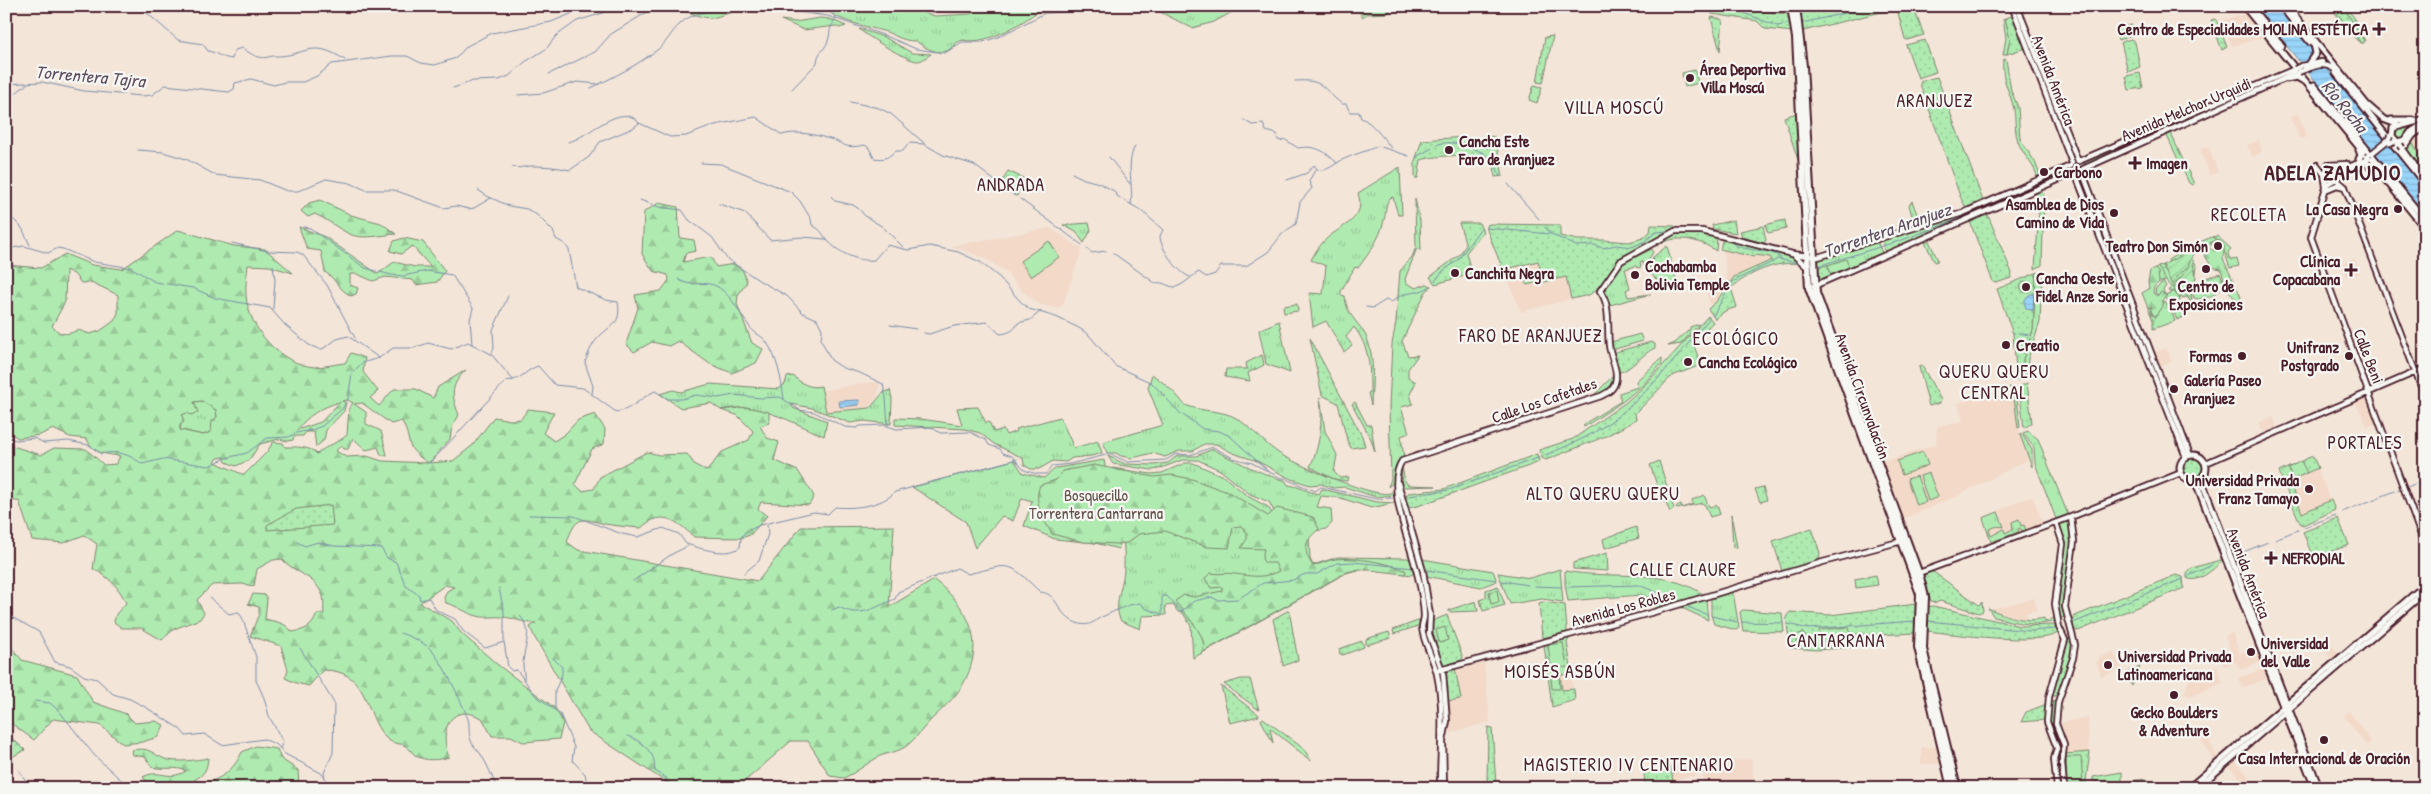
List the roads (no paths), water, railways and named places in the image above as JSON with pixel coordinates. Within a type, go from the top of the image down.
[{"type":"highway","name":"Avenida Circunvalación","points":[[1791,6],[1796,38],[1812,287],[1925,597],[1923,648],[1957,788]]},
{"type":"highway","name":"Avenida Circunvalación","points":[[1796,6],[1803,66],[1810,257],[1806,266],[1902,541],[1916,574],[1920,594],[1918,646],[1951,788]]},
{"type":"main road","name":"Avenida América","points":[[2012,6],[2060,125],[2082,170]]},
{"type":"main road","name":"Avenida América","points":[[2017,6],[2060,125],[2075,173]]},
{"type":"main road","points":[[2244,6],[2295,70]]},
{"type":"main road","points":[[2250,6],[2336,116],[2404,198]]},
{"type":"main road","points":[[2284,6],[2314,43],[2315,55],[2309,63],[2295,70]]},
{"type":"main road","points":[[2284,6],[2310,42]]},
{"type":"main road","points":[[2284,6],[2336,65],[2367,105],[2379,116],[2409,129],[2409,135]]},
{"type":"main road","points":[[2270,38],[2320,98]]},
{"type":"main road","points":[[2309,63],[2336,65]]},
{"type":"main road","points":[[2295,70],[2322,63],[2338,72],[2362,104]]},
{"type":"main road","name":"Avenida Melchor Urquidi","points":[[2075,173],[2286,79],[2295,70]]},
{"type":"main road","name":"Avenida Melchor Urquidi","points":[[2071,165],[2295,70]]},
{"type":"main road","points":[[2336,72],[2420,172],[2425,184]]},
{"type":"main road","points":[[2286,79],[2302,78],[2364,149],[2404,198],[2425,228]]},
{"type":"main road","points":[[2336,116],[2361,152],[2369,156]]},
{"type":"main road","points":[[2379,116],[2406,121],[2425,117]]},
{"type":"main road","points":[[2393,142],[2402,125],[2425,117]]},
{"type":"main road","points":[[2325,188],[2344,167],[2369,156],[2393,142],[2405,140],[2425,123]]},
{"type":"main road","points":[[2393,142],[2406,146],[2413,135],[2425,127]]},
{"type":"main road","points":[[2369,156],[2371,165],[2425,220]]},
{"type":"main road","points":[[2344,167],[2332,163],[2327,166],[2327,175],[2344,187],[2425,397]]},
{"type":"main road","points":[[2317,164],[2324,174],[2325,188]]},
{"type":"main road","points":[[1810,257],[1963,213],[2071,165]]},
{"type":"main road","points":[[2082,170],[2188,456]]},
{"type":"main road","points":[[1812,287],[2075,173],[2188,456]]},
{"type":"main road","points":[[2325,188],[2337,185],[2344,187]]},
{"type":"main road","name":"Calle Beni","points":[[2325,188],[2311,236],[2425,546]]},
{"type":"main road","name":"Calle Los Cafetales","points":[[1398,483],[1402,461],[1601,396],[1609,391],[1614,386],[1616,375],[1609,347],[1607,309],[1600,291],[1621,261],[1669,234],[1689,229],[1710,232],[1810,257]]},
{"type":"main road","points":[[1792,254],[1806,266]]},
{"type":"main road","points":[[2206,463],[2425,368]]},
{"type":"main road","points":[[2188,456],[2200,457],[2206,463],[2206,472],[2201,479],[2194,481],[2187,479],[2181,473],[2180,465],[2188,456]]},
{"type":"main road","points":[[1916,574],[2056,523],[2181,473]]},
{"type":"main road","name":"Avenida América","points":[[2201,479],[2283,694],[2289,722],[2315,788]]},
{"type":"main road","name":"Avenida América","points":[[2194,481],[2319,788]]},
{"type":"main road","points":[[1398,483],[1396,487],[1400,510],[1416,568],[1424,618],[1422,626],[1439,670],[1442,724],[1440,788]]},
{"type":"main road","points":[[1398,483],[1422,569],[1430,615],[1429,634],[1439,670],[1447,721],[1443,741],[1444,788]]},
{"type":"main road","points":[[2064,788],[2062,763],[2064,745],[2056,724],[2058,702],[2073,658],[2075,645],[2065,606],[2074,542],[2071,517]]},
{"type":"main road","points":[[2056,523],[2063,544],[2055,604],[2059,627],[2064,640],[2050,693],[2048,722],[2057,748],[2054,758],[2057,788]]},
{"type":"main road","name":"Avenida Los Robles","points":[[1439,670],[1654,612],[1820,562],[1902,541]]},
{"type":"main road","points":[[2197,788],[2277,719],[2295,697],[2425,585]]},
{"type":"main road","points":[[2190,788],[2425,592]]},
{"type":"main road","points":[[2283,694],[2289,698],[2295,697]]},
{"type":"main road","points":[[2277,719],[2289,722]]},
{"type":"water","name":"Río Rocha","points":[[2254,6],[2276,6],[2425,188],[2425,215]]},
{"type":"water","points":[[2034,294],[2033,311],[2026,308],[2025,304],[2026,298]]},
{"type":"water","points":[[859,400],[859,405],[840,407],[839,401]]},
{"type":"waterway","points":[[139,6],[178,40],[203,44],[208,51],[228,58],[232,59],[235,50],[242,48],[255,56],[263,58],[285,56],[316,49],[333,53],[345,60]]},
{"type":"waterway","name":"Torrentera Tajra","points":[[6,84],[42,82],[84,91],[142,96],[152,95],[165,85],[229,92],[234,89],[235,83],[251,79],[274,85],[285,82],[303,82],[317,76],[332,64],[392,56],[407,56],[421,63],[435,65],[456,58],[467,46],[492,33],[551,22],[591,6]]},
{"type":"waterway","name":"Torrentera Tajra","points":[[593,6],[616,9],[638,6]]},
{"type":"waterway","points":[[549,74],[595,52],[611,34],[657,6]]},
{"type":"waterway","name":"Torrentera Tajra","points":[[723,6],[746,11],[772,9],[828,16],[886,36],[916,49],[945,53],[962,42],[983,42],[998,37],[1045,13],[1087,11],[1103,6]]},
{"type":"waterway","points":[[792,89],[817,63],[820,53],[828,41],[831,27],[837,19],[825,6]]},
{"type":"waterway","name":"Torrentera Tajra","points":[[1726,6],[1777,26],[1790,24]]},
{"type":"waterway","name":"Torrentera Tajra","points":[[1802,23],[1850,12],[1866,6]]},
{"type":"waterway","points":[[591,88],[625,71],[649,56],[664,44],[680,24],[690,17],[708,11],[726,9]]},
{"type":"waterway","points":[[453,88],[473,81],[499,80],[509,76],[525,62],[546,49],[556,36],[577,21],[607,10]]},
{"type":"waterway","points":[[1295,81],[1318,83],[1342,104],[1346,104],[1350,112],[1359,112],[1361,118],[1373,127],[1391,148]]},
{"type":"waterway","points":[[518,95],[543,93],[577,82],[598,84]]},
{"type":"waterway","points":[[6,101],[27,84]]},
{"type":"waterway","points":[[850,102],[879,108],[891,114],[924,143]]},
{"type":"waterway","points":[[568,142],[604,122],[623,115],[632,117],[639,123]]},
{"type":"waterway","points":[[512,167],[542,166],[570,170],[589,157],[600,142],[633,128],[639,123],[670,137],[686,136],[715,125],[756,117],[782,135],[792,133],[816,135],[851,147],[865,145],[869,148],[874,158],[878,159],[889,156],[896,151],[903,151],[909,143],[924,144],[943,155],[974,165],[1015,196]]},
{"type":"waterway","points":[[1244,120],[1252,125],[1263,124],[1266,131],[1277,134],[1278,140],[1284,139],[1298,148],[1310,147],[1320,150],[1337,163]]},
{"type":"waterway","points":[[1435,146],[1454,143],[1483,153],[1490,158],[1500,176]]},
{"type":"waterway","points":[[1131,205],[1130,168],[1135,146]]},
{"type":"waterway","points":[[1113,253],[1155,283],[1175,287],[1199,272],[1206,277],[1215,274],[1221,266],[1246,266],[1268,252],[1283,233],[1296,224],[1300,202],[1312,188],[1309,181],[1315,170],[1327,169],[1344,159],[1378,146],[1409,156]]},
{"type":"waterway","points":[[1416,157],[1432,148]]},
{"type":"waterway","points":[[138,150],[163,152],[186,159],[215,175],[260,180],[287,191],[298,191],[326,179],[350,183],[366,190],[394,190],[444,208],[456,206],[469,209],[474,208],[491,198]]},
{"type":"waterway","points":[[1109,157],[1130,184]]},
{"type":"waterway","points":[[701,163],[721,164],[791,192],[800,201],[811,219],[812,225],[828,241],[849,256],[862,260],[874,260],[887,245],[908,250],[930,246],[958,252],[980,262],[1000,278],[1029,309],[1056,317],[1079,328],[1089,335],[1115,366],[1152,383],[1180,413],[1203,429],[1219,431],[1230,436],[1266,469]]},
{"type":"waterway","points":[[1287,180],[1307,173],[1314,165],[1318,170]]},
{"type":"waterway","points":[[1072,173],[1114,191],[1117,196],[1142,211],[1163,230],[1160,236],[1166,253],[1180,271],[1190,277]]},
{"type":"waterway","name":"Torrentera Aranjuez","points":[[1991,204],[2041,183]]},
{"type":"waterway","points":[[1508,184],[1539,219]]},
{"type":"waterway","points":[[478,190],[509,206],[527,209],[537,215],[553,231],[556,239],[565,244],[569,250],[576,287],[606,300],[618,302],[617,320],[595,342],[585,363],[593,386],[592,394]]},
{"type":"waterway","points":[[831,196],[835,201],[853,205],[859,209],[865,216],[883,227],[903,247]]},
{"type":"waterway","points":[[1020,199],[1082,245]]},
{"type":"waterway","points":[[640,200],[659,207],[682,210],[689,220],[712,237],[727,259],[787,296],[803,313],[817,319],[822,329],[821,340],[831,360],[843,368],[860,373],[883,384],[888,425]]},
{"type":"waterway","points":[[719,204],[745,213],[770,240],[802,237],[826,239]]},
{"type":"waterway","name":"Torrentera Aranjuez","points":[[1968,215],[1986,207]]},
{"type":"waterway","points":[[6,212],[22,228],[30,245]]},
{"type":"waterway","name":"Torrentera Aranjuez","points":[[1818,266],[1902,240],[1964,217]]},
{"type":"waterway","points":[[303,227],[310,228],[365,268],[403,276],[427,271],[452,275],[473,308],[470,320],[472,344]]},
{"type":"waterway","points":[[1545,227],[1551,234],[1576,246],[1594,245],[1603,248],[1616,245],[1632,247],[1645,241],[1656,232],[1666,231]]},
{"type":"waterway","points":[[1486,228],[1550,234]]},
{"type":"waterway","points":[[1435,281],[1443,271],[1458,260],[1480,229]]},
{"type":"waterway","points":[[1731,242],[1742,248],[1769,252],[1781,258]]},
{"type":"waterway","points":[[232,243],[267,251],[297,252],[303,255],[327,285],[355,338]]},
{"type":"waterway","points":[[6,249],[24,246],[48,253],[58,248],[63,249],[94,262],[132,268],[155,282],[193,288],[215,298],[270,308],[285,325],[309,345],[321,350],[337,339],[348,336],[379,358]]},
{"type":"waterway","points":[[1087,249],[1092,253],[1106,251]]},
{"type":"waterway","name":"Torrentera Aranjuez","points":[[1713,316],[1732,282],[1778,259],[1798,263]]},
{"type":"waterway","points":[[273,265],[275,280],[273,309]]},
{"type":"waterway","points":[[678,279],[687,283],[713,285],[728,295],[751,328],[766,341],[770,348],[778,369],[784,399]]},
{"type":"waterway","points":[[1366,307],[1373,308],[1386,300],[1392,302],[1401,295],[1424,290],[1429,287]]},
{"type":"waterway","points":[[492,353],[494,348],[493,330],[508,296]]},
{"type":"waterway","points":[[924,333],[929,334],[954,326],[987,322],[1000,334],[1003,334],[1013,330],[1018,323],[1030,320],[1041,311]]},
{"type":"waterway","name":"Torrentera Aranjuez","points":[[1543,456],[1572,444],[1617,417],[1659,378],[1709,319]]},
{"type":"waterway","points":[[890,325],[916,329]]},
{"type":"waterway","points":[[2018,333],[2029,335]]},
{"type":"waterway","name":"Torrentera Aranjuez","points":[[6,438],[17,440],[34,438],[44,443],[68,441],[89,445],[101,454],[112,452],[123,454],[142,464],[163,459],[209,466],[226,458],[247,453],[267,438],[289,437],[296,433],[322,426],[342,409],[348,399],[352,373],[362,363],[379,358],[393,348],[414,348],[428,343],[451,349],[468,342],[491,354],[513,380],[538,366],[555,385],[583,388],[616,412],[627,409],[655,391],[668,399],[682,399],[696,395],[718,398],[734,395],[761,398],[780,397],[800,410],[814,412],[845,427],[857,428],[860,426],[885,425],[896,429],[931,427],[940,433],[970,432],[986,440],[989,445],[1012,456],[1024,470],[1037,474],[1046,474],[1052,466],[1070,464],[1110,454],[1128,462],[1166,460],[1176,454],[1190,455],[1213,447],[1233,458],[1252,463],[1281,478],[1286,478],[1315,491],[1321,487],[1377,499],[1392,498]]},
{"type":"waterway","points":[[427,463],[433,460],[506,381],[513,380]]},
{"type":"waterway","name":"Torrentera Aranjuez","points":[[1409,496],[1449,490],[1538,458]]},
{"type":"waterway","points":[[529,515],[574,516],[622,534],[638,537],[663,528],[679,534],[686,544],[706,550],[728,552],[740,547],[741,538],[745,532],[760,525],[814,512],[828,514],[835,507],[867,506],[883,501],[895,492],[1017,459]]},
{"type":"waterway","points":[[2407,487],[2425,480]]},
{"type":"waterway","points":[[2342,512],[2400,489]]},
{"type":"waterway","points":[[2302,528],[2336,515]]},
{"type":"waterway","points":[[744,573],[759,561],[768,534],[767,525]]},
{"type":"waterway","points":[[2275,539],[2298,530]]},
{"type":"waterway","points":[[297,542],[305,546],[318,542],[334,546],[381,548],[387,558],[396,562],[406,586],[419,595],[420,600],[429,598],[436,610],[455,619],[463,631],[485,648],[504,642],[508,667],[512,671],[517,670],[535,695],[560,714],[574,747],[572,760],[585,774],[588,788]]},
{"type":"waterway","points":[[2236,555],[2268,542]]},
{"type":"waterway","points":[[633,581],[672,554],[688,546]]},
{"type":"waterway","points":[[832,610],[839,607],[854,612],[861,612],[874,608],[895,599],[898,592],[957,568],[968,574],[993,568],[1008,567],[1021,574],[1040,592],[1046,593],[1051,597],[1066,617],[1084,625],[1090,624],[1122,608],[1140,603],[1147,609],[1162,614],[1162,596],[1167,596],[1181,612],[1194,601],[1212,597],[1217,600],[1238,599],[1263,583],[1293,580],[1305,574],[1317,574],[1337,563],[1353,562],[1414,568]]},
{"type":"waterway","points":[[2189,576],[2212,565]]},
{"type":"waterway","points":[[1418,569],[1496,580]]},
{"type":"waterway","points":[[2073,623],[2183,579]]},
{"type":"waterway","points":[[1502,581],[1528,585]]},
{"type":"waterway","points":[[1567,587],[1639,585],[1677,601]]},
{"type":"waterway","points":[[1535,586],[1561,587]]},
{"type":"waterway","points":[[499,588],[504,612],[504,641]]},
{"type":"waterway","points":[[210,598],[229,614],[238,612],[242,617],[256,657],[256,680],[269,716],[283,742],[280,748]]},
{"type":"waterway","points":[[1688,607],[1708,615]]},
{"type":"waterway","points":[[6,614],[39,632],[55,662],[70,666],[84,676],[97,679],[113,694],[130,699],[147,708],[180,729],[186,736],[204,734],[222,745],[264,739],[277,745],[285,754],[321,773],[333,788]]},
{"type":"waterway","points":[[520,616],[527,627],[528,633],[523,658],[524,680]]},
{"type":"waterway","points":[[1712,616],[1737,622]]},
{"type":"waterway","points":[[1788,624],[1808,629],[1915,621]]},
{"type":"waterway","points":[[1928,621],[2030,631],[2055,629]]},
{"type":"waterway","points":[[1742,622],[1783,623]]},
{"type":"waterway","points":[[400,633],[414,638],[427,646],[439,660],[456,691],[468,719],[471,741],[485,761],[497,788]]},
{"type":"waterway","points":[[300,648],[334,703],[333,753],[324,773],[325,778]]},
{"type":"waterway","points":[[553,658],[562,667],[562,674],[555,691],[555,709]]},
{"type":"waterway","points":[[35,701],[50,703],[60,712],[94,755],[120,779],[133,788]]},
{"type":"waterway","points":[[628,736],[640,742],[651,754],[655,771],[666,778],[665,788]]},
{"type":"waterway","points":[[18,769],[31,788]]},
{"type":"tunnel","points":[[2314,46],[2332,68]]},
{"type":"place","name":"Centro de Especialidades MOLINA ESTÉTICA","points":[[2379,29]]},
{"type":"place","name":"Área Deportiva Villa Moscú","points":[[1690,78]]},
{"type":"place","name":"Cancha Este Faro de Aranjuez","points":[[1449,150]]},
{"type":"place","name":"Imagen","points":[[2135,163]]},
{"type":"place","name":"Carbono","points":[[2044,172]]},
{"type":"place","name":"La Casa Negra","points":[[2398,209]]},
{"type":"place","name":"Asamblea de Dios Camino de Vida","points":[[2114,213]]},
{"type":"place","name":"Teatro Don Simón","points":[[2218,246]]},
{"type":"place","name":"Centro de Exposiciones","points":[[2206,269]]},
{"type":"place","name":"Clínica Copacabana","points":[[2351,270]]},
{"type":"place","name":"Canchita Negra","points":[[1455,273]]},
{"type":"place","name":"Cochabamba Bolivia Temple","points":[[1635,275]]},
{"type":"place","name":"Cancha Oeste Fidel Anze Soria","points":[[2026,287]]},
{"type":"place","name":"Creatio","points":[[2006,345]]},
{"type":"place","name":"Formas","points":[[2242,356]]},
{"type":"place","name":"Unifranz Postgrado","points":[[2349,356]]},
{"type":"place","name":"Cancha Ecológico","points":[[1688,362]]},
{"type":"place","name":"Galería Paseo Aranjuez","points":[[2174,389]]},
{"type":"place","name":"Universidad Privada Franz Tamayo","points":[[2309,489]]},
{"type":"place","name":"NEFRODIAL","points":[[2271,558]]},
{"type":"place","name":"Universidad del Valle","points":[[2251,652]]},
{"type":"place","name":"Universidad Privada Latinoamericana","points":[[2108,665]]},
{"type":"place","name":"Gecko Boulders & Adventure","points":[[2174,695]]},
{"type":"place","name":"Casa Internacional de Oración","points":[[2324,740]]},
{"type":"district","name":"ARANJUEZ","points":[[1935,100]]},
{"type":"district","name":"VILLA MOSCÚ","points":[[1614,107]]},
{"type":"district","name":"ADELA ZAMUDIO","points":[[2333,172]]},
{"type":"district","name":"ANDRADA","points":[[1011,184]]},
{"type":"district","name":"RECOLETA","points":[[2249,214]]},
{"type":"district","name":"FARO DE ARANJUEZ","points":[[1531,335]]},
{"type":"district","name":"ECOLÓGICO","points":[[1736,338]]},
{"type":"district","name":"QUERU QUERU CENTRAL","points":[[1994,381]]},
{"type":"district","name":"PORTALES","points":[[2365,442]]},
{"type":"district","name":"ALTO QUERU QUERU","points":[[1603,493]]},
{"type":"district","name":"CALLE CLAURE","points":[[1683,569]]},
{"type":"district","name":"CANTARRANA","points":[[1836,640]]},
{"type":"district","name":"MOISÉS ASBÚN","points":[[1560,671]]},
{"type":"district","name":"MAGISTERIO IV CENTENARIO","points":[[1629,764]]},
{"type":"park label","name":"Bosquecillo Torrentera Cantarrana","points":[[1096,504]]}]
